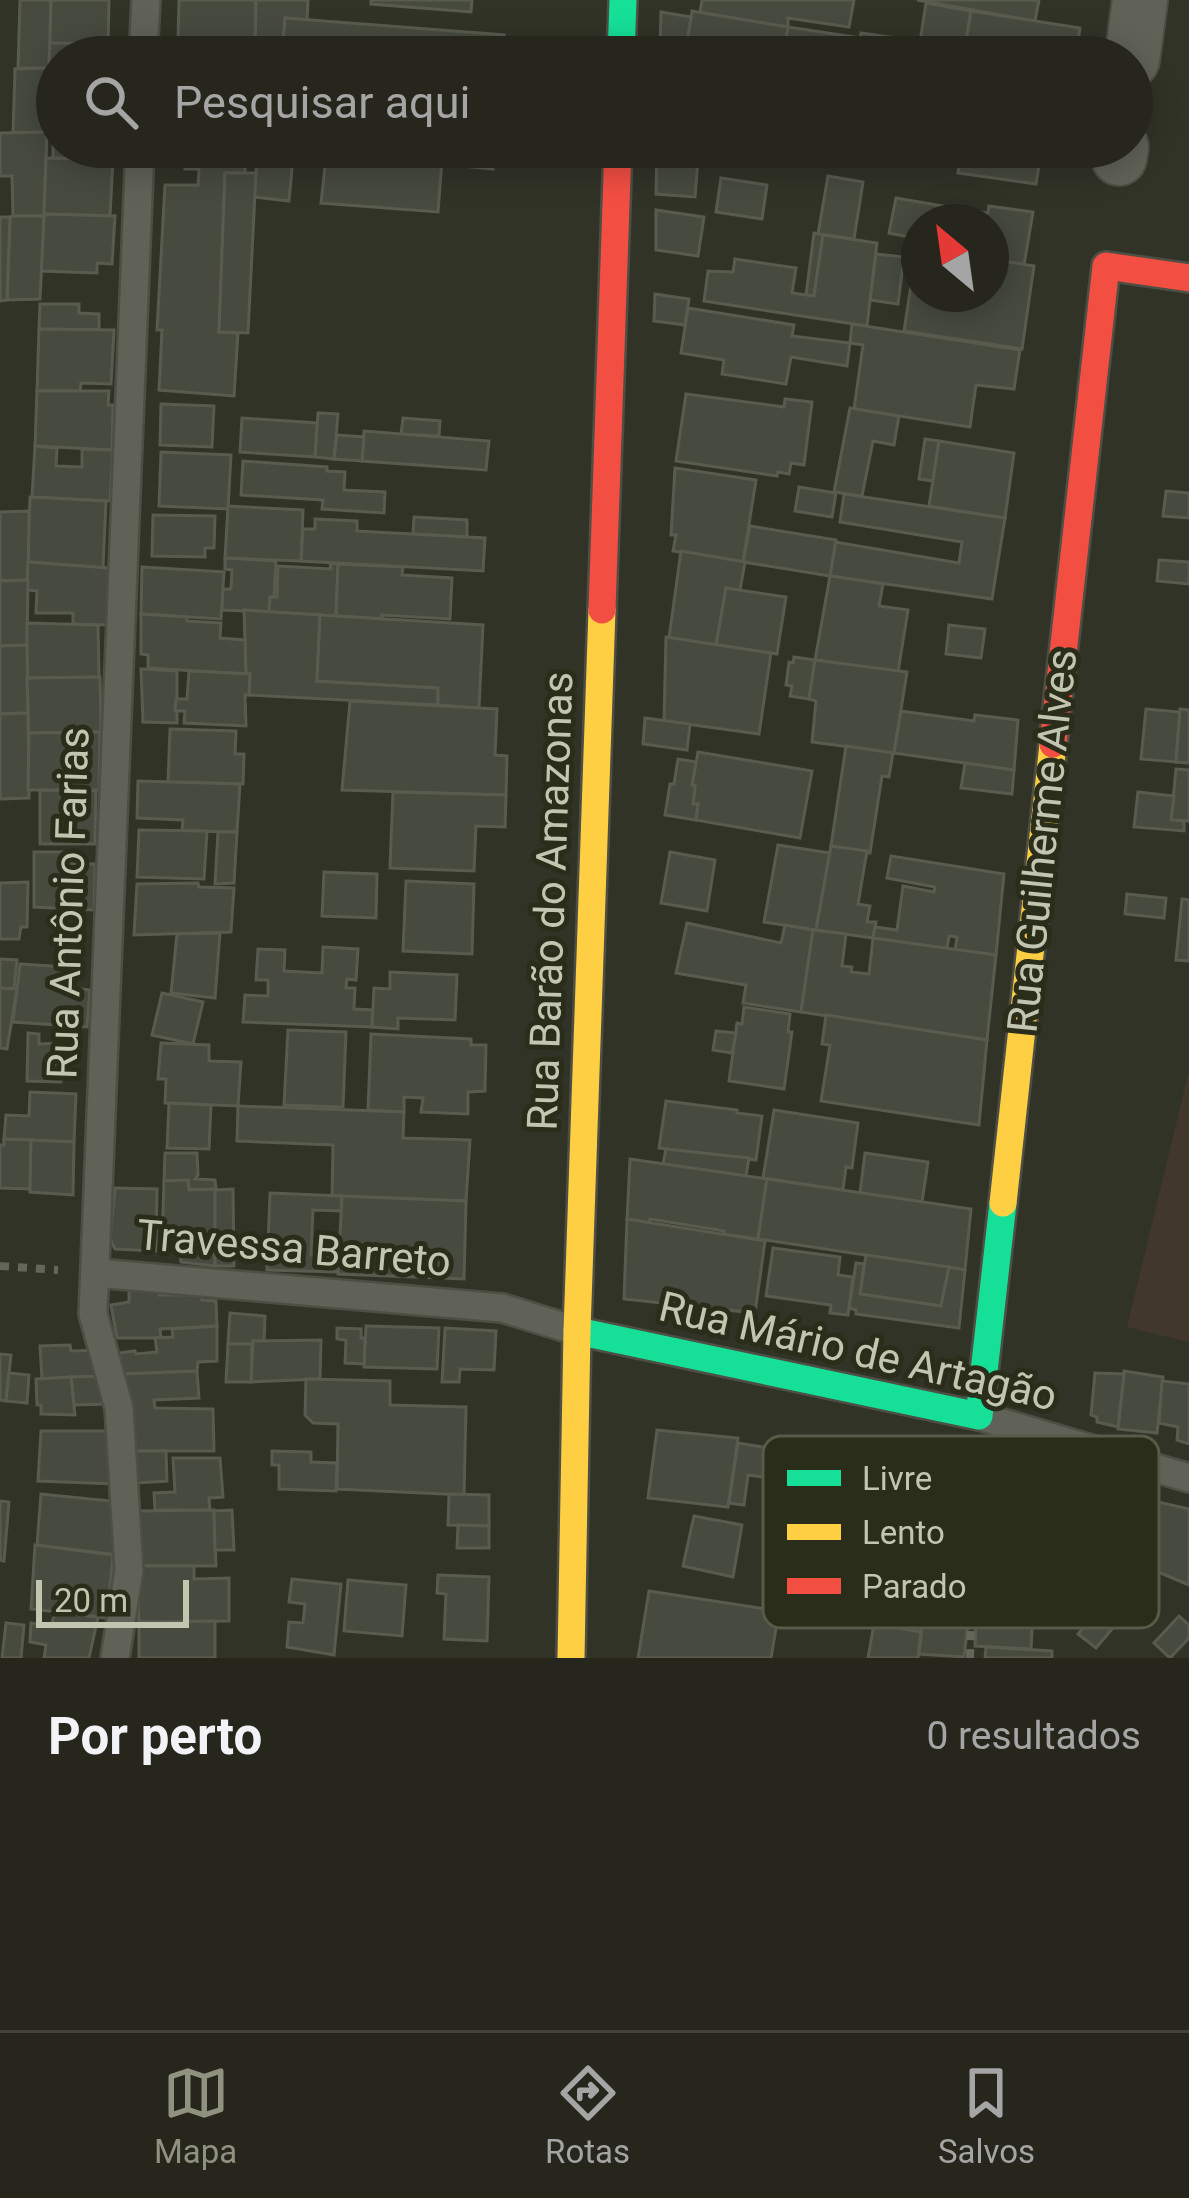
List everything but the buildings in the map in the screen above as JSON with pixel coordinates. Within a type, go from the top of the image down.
[{"type":"street","points":[[622,36],[623,0]]},
{"type":"street","points":[[1135,36],[1140,0]]},
{"type":"street","name":"Rua Barão do Amazonas","points":[[571,1658],[577,1331],[617,168]]},
{"type":"street","name":"Rua Guilherme Alves","points":[[979,1416],[1106,266],[1189,278]]},
{"type":"street","name":"Rua Mário de Artagão","points":[[577,1331],[979,1416]]},
{"type":"lane","points":[[144,36],[146,0]]},
{"type":"lane","name":"Rua Antônio Farias","points":[[115,1658],[129,1570],[119,1408],[93,1314],[139,168]]},
{"type":"lane","name":"Travessa Barreto","points":[[96,1273],[502,1308],[577,1331]]},
{"type":"lane","name":"Rua Mário de Artagão","points":[[979,1416],[1050,1436]]},
{"type":"lane","name":"Rua Mário de Artagão","points":[[1159,1469],[1189,1478]]},
{"type":"path","name":"Travessa Barreto","points":[[0,1266],[96,1273]]},
{"type":"path","points":[[1019,1436],[1020,1427]]},
{"type":"path","points":[[970,1628],[970,1658]]},
{"type":"shaded area","points":[[1189,1071],[1189,1342],[1127,1327]]},
{"type":"traffic: fast","points":[[622,36],[623,0]]},
{"type":"traffic: fast","points":[[577,1331],[979,1416],[1003,1203]]},
{"type":"traffic: slow","points":[[571,1658],[577,1331],[602,610]]},
{"type":"traffic: slow","points":[[1003,1203],[1053,744]]},
{"type":"traffic: jam","points":[[602,610],[617,168]]},
{"type":"traffic: jam","points":[[1053,744],[1106,266],[1189,278]]}]
